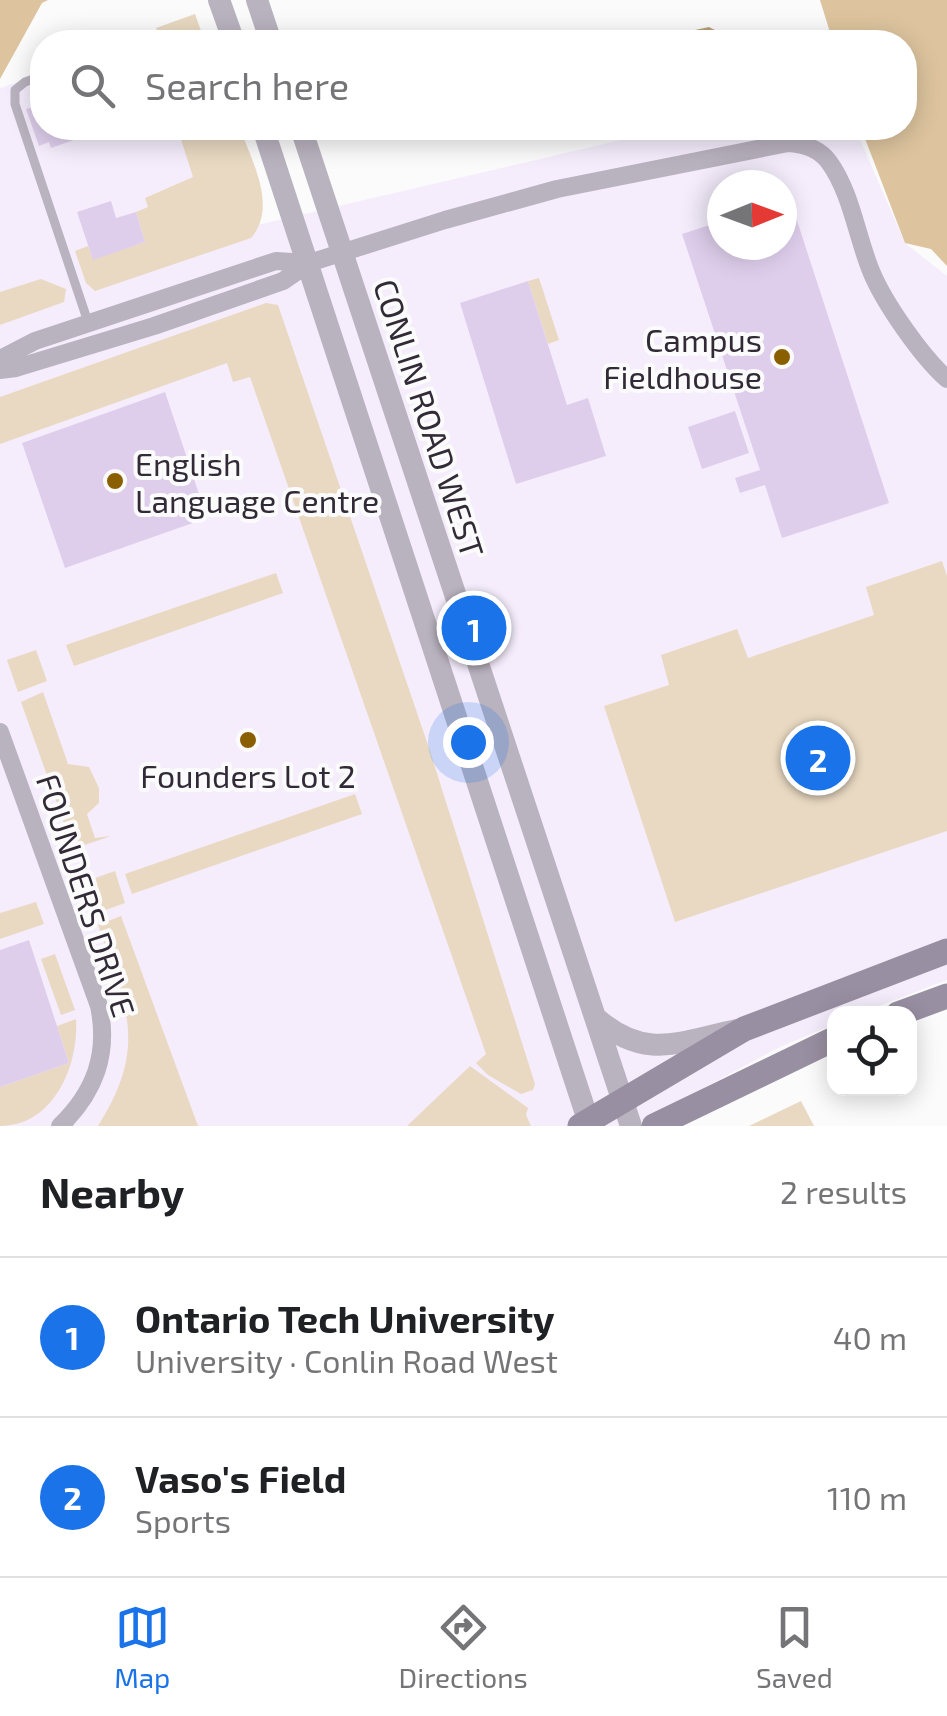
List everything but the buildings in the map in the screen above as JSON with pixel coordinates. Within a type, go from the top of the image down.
[{"type":"main road","points":[[586,1124],[622,1098],[744,1028],[947,951]]},
{"type":"main road","points":[[917,1007],[947,996]]},
{"type":"main road","points":[[654,1126],[827,1042]]},
{"type":"street","points":[[219,0],[230,30]]},
{"type":"street","points":[[256,0],[267,30]]},
{"type":"street","name":"CONLIN ROAD WEST","points":[[267,140],[586,1124]]},
{"type":"street","name":"CONLIN ROAD WEST","points":[[305,140],[631,1126]]},
{"type":"street","points":[[0,370],[154,326],[283,281],[308,263],[557,189],[768,146],[802,144],[827,158],[872,275],[928,362],[947,379]]},
{"type":"street","points":[[0,359],[36,340],[276,261],[308,263]]},
{"type":"street","name":"FOUNDERS DRIVE","points":[[0,732],[93,989],[102,1024],[103,1044],[94,1080],[86,1097],[60,1126]]},
{"type":"street","points":[[596,1018],[617,1037],[638,1045],[662,1045],[744,1028]]},
{"type":"lane","points":[[30,80],[16,90],[15,104],[88,322]]},
{"type":"shaded area","points":[[0,0],[48,0],[42,3],[0,79]]},
{"type":"shaded area","points":[[820,0],[947,0],[947,266],[931,249],[905,243],[866,140],[917,140],[917,30],[829,30]]},
{"type":"shaded area","points":[[195,14],[201,30],[157,30]]},
{"type":"shaded area","points":[[30,78],[30,140],[220,140],[249,227],[621,140],[860,140],[905,243],[947,276],[947,980],[878,1006],[827,1006],[827,1027],[778,1048],[632,1126],[0,1126],[0,88]]},
{"type":"shaded area","points":[[181,140],[245,140],[263,199],[259,226],[251,238],[95,291],[86,283],[75,251],[88,246],[93,259],[145,242],[136,212],[148,207],[145,198],[193,177]]},
{"type":"shaded area","points":[[539,278],[559,340],[548,344],[528,281]]},
{"type":"shaded area","points":[[41,279],[66,289],[64,302],[0,325],[0,292]]},
{"type":"shaded area","points":[[266,303],[278,305],[429,748],[535,1084],[533,1090],[521,1094],[488,1075],[476,1063],[486,1054],[250,377],[233,382],[227,363],[0,444],[0,397]]},
{"type":"shaded area","points":[[942,561],[947,576],[947,831],[675,922],[604,706],[669,685],[661,655],[737,629],[748,658],[874,615],[866,587]]},
{"type":"shaded area","points":[[276,573],[283,593],[74,666],[66,645]]},
{"type":"shaded area","points":[[36,650],[47,681],[18,692],[7,660]]},
{"type":"shaded area","points":[[43,692],[68,764],[89,767],[99,788],[99,803],[87,814],[95,838],[111,836],[73,849],[21,702]]},
{"type":"shaded area","points":[[355,794],[362,814],[132,894],[125,874]]},
{"type":"shaded area","points":[[115,871],[125,903],[95,914],[84,882]]},
{"type":"shaded area","points":[[36,902],[44,924],[0,939],[0,913]]},
{"type":"shaded area","points":[[121,916],[198,1126],[98,1126],[123,1072],[128,1026],[98,925]]},
{"type":"shaded area","points":[[55,954],[75,1010],[61,1015],[41,959]]},
{"type":"shaded area","points":[[76,1019],[73,1055],[59,1090],[35,1116],[0,1126],[0,1087],[69,1063],[57,1026]]},
{"type":"shaded area","points":[[470,1066],[528,1108],[526,1115],[531,1126],[407,1126]]},
{"type":"shaded area","points":[[801,1101],[814,1126],[749,1126]]},
{"type":"place","name":"Campus Fieldhouse","points":[[782,357]]},
{"type":"place","name":"English Language Centre","points":[[115,481]]},
{"type":"place","name":"Ontario Tech University","points":[[474,628]]},
{"type":"place","name":"Founders Lot 2","points":[[248,740]]},
{"type":"place","name":"Vaso's Field","points":[[818,758]]}]
